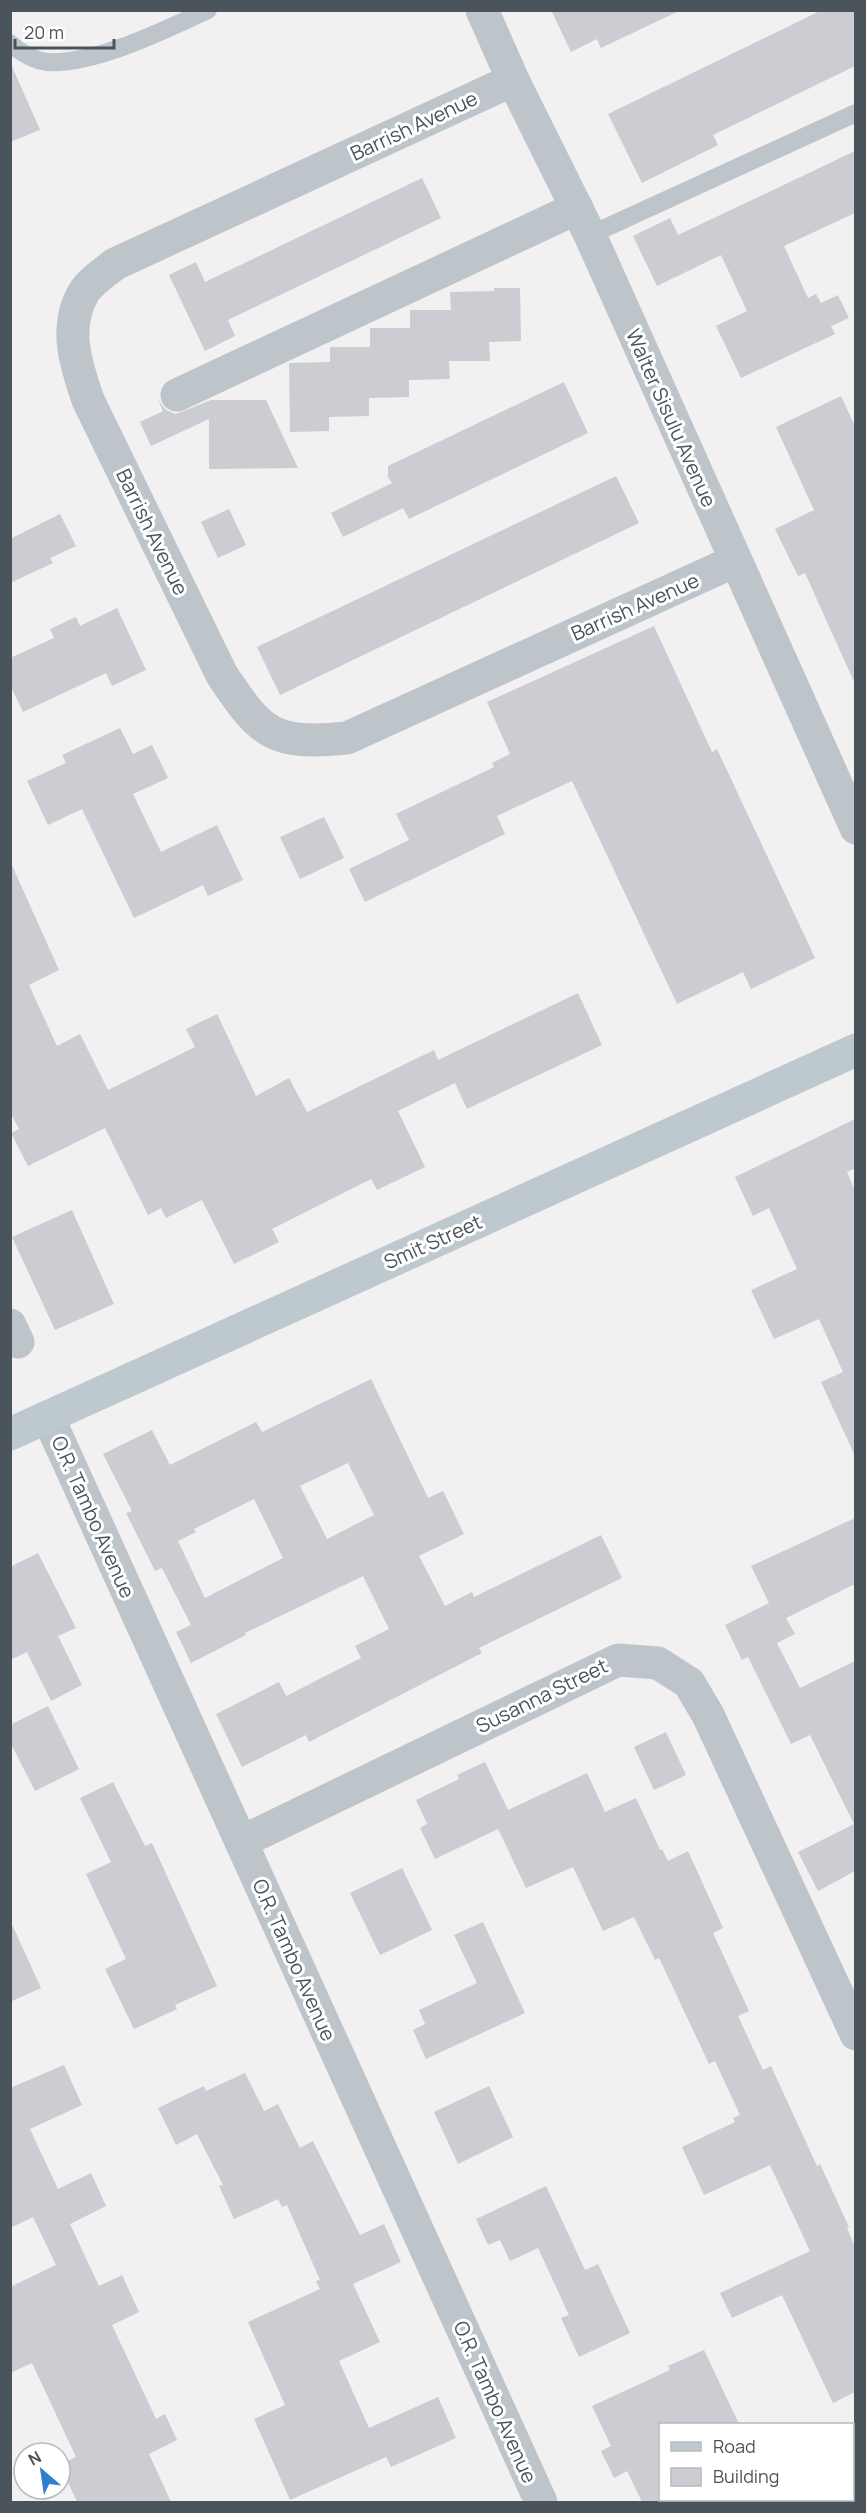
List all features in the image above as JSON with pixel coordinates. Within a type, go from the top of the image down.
[{"type":"street","name":"Walter Sisulu Avenue","points":[[482,10],[513,80],[584,222],[855,828]]},
{"type":"street","name":"Barrish Avenue","points":[[513,80],[115,264],[84,292],[73,323],[74,358],[88,399],[222,675],[244,709],[268,732],[307,742],[347,738],[735,561]]},
{"type":"street","points":[[177,395],[584,222]]},
{"type":"street","name":"Smit Street","points":[[10,1434],[855,1050]]},
{"type":"street","name":"O.R. Tambo Avenue","points":[[48,1417],[541,2502]]},
{"type":"street","name":"Susanna Street","points":[[241,1842],[618,1660],[658,1663],[689,1683],[708,1715],[855,2034]]},
{"type":"lane","points":[[10,43],[17,50],[45,62],[79,59],[147,38],[208,10]]},
{"type":"lane","points":[[584,222],[855,114]]},
{"type":"building","points":[[551,10],[681,10],[601,48],[597,39],[571,52]]},
{"type":"building","points":[[822,10],[855,10],[855,66],[713,135],[718,145],[642,183],[608,114]]},
{"type":"building","points":[[10,62],[40,130],[10,142]]},
{"type":"building","points":[[855,151],[855,213],[784,246],[808,298],[816,294],[821,303],[838,295],[849,318],[831,326],[835,334],[741,378],[716,326],[747,311],[721,255],[657,286],[633,236],[670,218],[678,235]]},
{"type":"building","points":[[422,178],[441,218],[228,320],[235,336],[205,351],[169,275],[196,262],[205,282]]},
{"type":"building","points":[[494,288],[520,288],[521,341],[489,342],[490,361],[449,361],[450,379],[409,380],[409,397],[369,398],[369,416],[329,417],[329,431],[290,432],[289,363],[330,362],[330,347],[370,347],[370,328],[410,328],[410,310],[451,310],[450,292],[494,291]]},
{"type":"building","points":[[564,382],[588,433],[409,519],[403,508],[343,537],[331,513],[392,483],[388,477],[388,466]]},
{"type":"building","points":[[841,396],[855,426],[855,684],[805,573],[798,576],[775,529],[814,510],[776,427]]},
{"type":"building","points":[[158,400],[166,410],[176,414],[211,400],[266,400],[298,468],[209,469],[209,419],[151,446],[140,422],[163,411]]},
{"type":"building","points":[[616,476],[639,523],[280,695],[257,647]]},
{"type":"building","points":[[229,509],[246,545],[218,558],[201,522]]},
{"type":"building","points":[[60,514],[76,546],[50,558],[53,563],[10,583],[10,539]]},
{"type":"building","points":[[117,608],[146,670],[112,686],[106,673],[23,712],[10,685],[10,658],[54,638],[50,629],[76,617],[80,626]]},
{"type":"building","points":[[654,626],[712,752],[717,749],[815,958],[751,989],[743,972],[677,1004],[572,781],[497,816],[505,834],[365,902],[349,869],[409,840],[396,814],[494,767],[492,763],[510,754],[487,702]]},
{"type":"building","points":[[120,728],[133,754],[152,745],[168,778],[133,794],[161,852],[217,825],[243,880],[208,896],[203,885],[134,918],[82,809],[48,825],[27,781],[66,763],[62,755]]},
{"type":"building","points":[[324,817],[344,858],[300,879],[280,837]]},
{"type":"building","points":[[10,861],[59,970],[29,985],[57,1046],[80,1034],[108,1090],[195,1047],[186,1029],[217,1014],[256,1096],[289,1078],[307,1112],[434,1050],[438,1060],[578,993],[602,1045],[467,1109],[455,1083],[398,1111],[425,1167],[377,1190],[371,1179],[272,1229],[279,1242],[234,1264],[202,1200],[166,1218],[161,1208],[148,1215],[105,1128],[28,1166],[11,1133],[19,1129],[10,1112]]},
{"type":"building","points":[[855,1119],[855,1168],[847,1172],[855,1191],[855,1456],[821,1382],[843,1372],[819,1319],[774,1339],[751,1290],[797,1269],[769,1208],[753,1216],[735,1177]]},
{"type":"building","points":[[72,1210],[114,1304],[55,1330],[12,1237]]},
{"type":"building","points":[[371,1379],[428,1498],[443,1491],[464,1534],[419,1556],[445,1606],[472,1592],[474,1597],[601,1535],[622,1578],[479,1648],[482,1653],[309,1742],[306,1735],[242,1767],[216,1714],[279,1682],[286,1696],[361,1658],[355,1646],[389,1629],[363,1576],[245,1633],[246,1635],[191,1663],[176,1632],[191,1625],[162,1568],[155,1571],[126,1513],[132,1511],[103,1454],[152,1430],[170,1465],[256,1422],[262,1432]],"holes":[[[348,1463],[374,1515],[327,1539],[300,1486]],[[254,1499],[283,1558],[205,1598],[178,1541],[196,1532],[194,1529]]]},
{"type":"building","points":[[855,1518],[855,1584],[786,1618],[795,1634],[777,1643],[800,1688],[855,1661],[855,1871],[818,1891],[798,1852],[854,1824],[810,1735],[791,1744],[748,1657],[742,1660],[725,1625],[769,1603],[751,1566]]},
{"type":"building","points":[[38,1553],[76,1628],[58,1636],[82,1685],[51,1701],[27,1652],[10,1660],[10,1567]]},
{"type":"building","points":[[48,1706],[79,1769],[35,1791],[10,1742],[10,1725]]},
{"type":"building","points":[[666,1732],[686,1775],[654,1790],[634,1747]]},
{"type":"building","points":[[485,1762],[508,1810],[587,1773],[605,1812],[636,1798],[660,1850],[662,1849],[668,1861],[688,1851],[723,1928],[713,1933],[749,2011],[738,2016],[763,2070],[771,2066],[817,2166],[820,2164],[849,2227],[847,2228],[855,2247],[855,2392],[833,2403],[782,2295],[732,2318],[720,2293],[810,2251],[770,2165],[704,2195],[682,2147],[735,2122],[733,2118],[740,2115],[715,2061],[709,2064],[659,1958],[655,1960],[634,1917],[603,1931],[573,1867],[526,1888],[498,1829],[435,1859],[420,1828],[427,1824],[416,1800],[459,1779],[457,1775]]},
{"type":"building","points":[[113,1782],[145,1846],[152,1843],[217,1986],[175,2005],[177,2009],[134,2029],[105,1969],[126,1959],[86,1874],[111,1862],[80,1798]]},
{"type":"building","points":[[402,1868],[432,1930],[380,1955],[350,1893]]},
{"type":"building","points":[[10,1920],[41,1988],[10,2002]]},
{"type":"building","points":[[483,1922],[525,2013],[426,2059],[413,2030],[425,2024],[419,2010],[477,1983],[454,1935]]},
{"type":"building","points":[[64,2065],[82,2105],[30,2129],[58,2189],[91,2173],[106,2206],[70,2224],[99,2286],[122,2275],[139,2312],[112,2325],[156,2419],[165,2414],[177,2440],[149,2454],[171,2502],[77,2502],[72,2491],[72,2459],[76,2457],[72,2448],[72,2441],[69,2441],[32,2363],[10,2373],[10,2287],[56,2265],[33,2217],[10,2228],[10,2088]]},
{"type":"building","points":[[245,2073],[264,2111],[278,2104],[300,2148],[313,2141],[360,2235],[384,2224],[401,2262],[353,2284],[380,2342],[339,2361],[369,2428],[438,2397],[456,2438],[391,2467],[386,2457],[290,2500],[254,2419],[285,2405],[248,2322],[320,2289],[316,2281],[320,2280],[287,2205],[282,2207],[278,2199],[234,2219],[219,2186],[223,2185],[197,2134],[176,2145],[158,2108],[204,2086],[206,2091]]},
{"type":"building","points":[[489,2086],[513,2137],[458,2164],[434,2112]]},
{"type":"building","points":[[546,2186],[585,2270],[598,2264],[630,2333],[579,2357],[561,2318],[569,2315],[538,2248],[510,2261],[500,2240],[488,2245],[476,2219]]},
{"type":"building","points":[[704,2350],[739,2423],[659,2423],[660,2502],[642,2502],[627,2471],[614,2478],[601,2451],[611,2446],[592,2406],[670,2370],[668,2366]]}]
